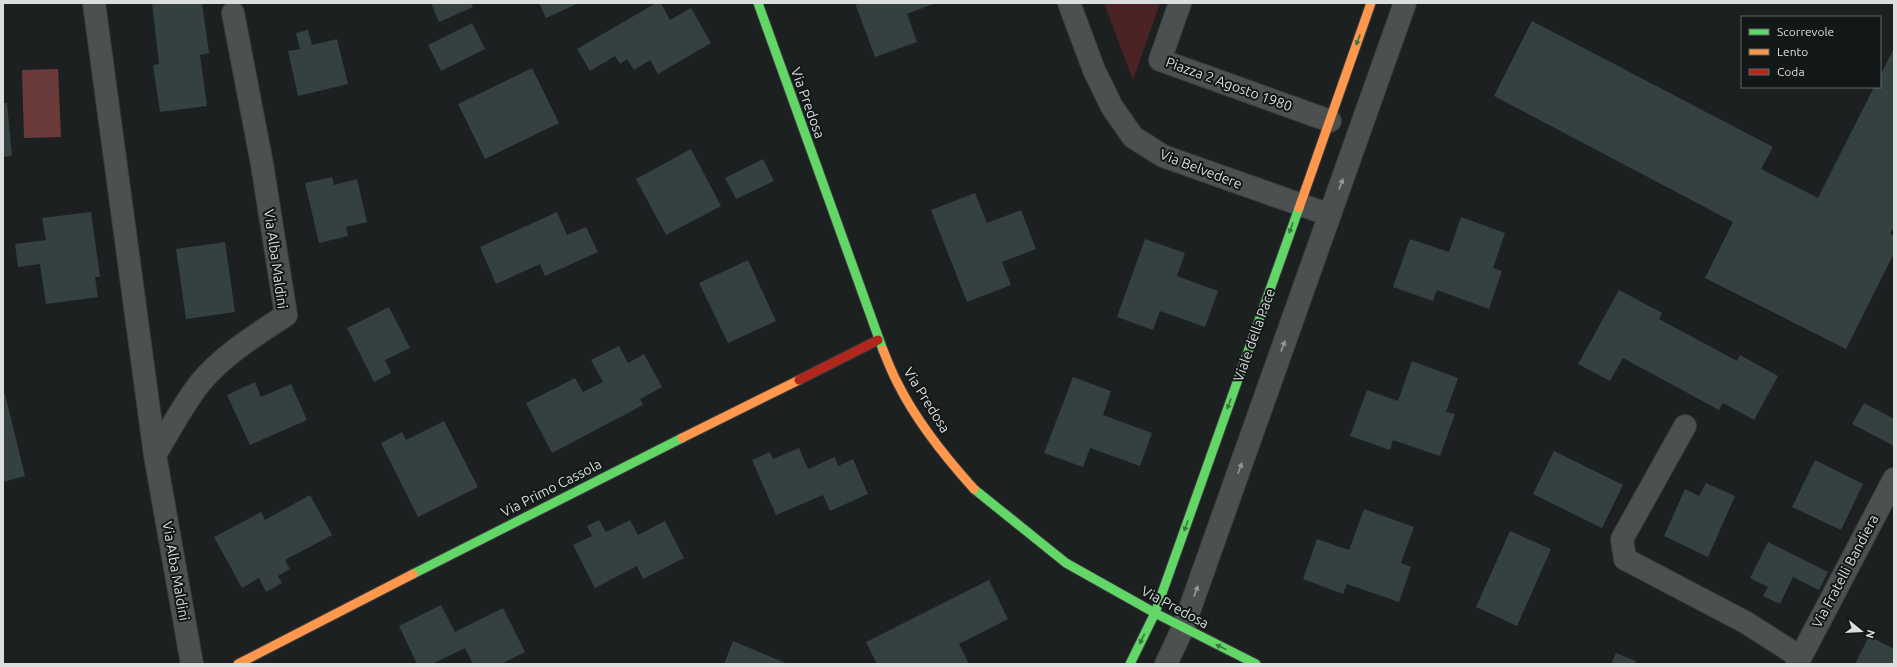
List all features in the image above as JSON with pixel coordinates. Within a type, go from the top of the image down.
[{"type":"street","name":"Via Alba Maldini","points":[[94,3],[155,455],[192,664]]},
{"type":"street","name":"Via Predosa","points":[[758,3],[878,340],[898,385],[950,462],[980,495],[1066,563],[1183,628],[1256,664]]},
{"type":"street","name":"Via Belvedere","points":[[1069,3],[1094,70],[1112,107],[1132,137],[1163,156],[1330,215]]},
{"type":"street","name":"Piazza 2 Agosto 1980","points":[[1180,3],[1160,60],[1330,121]]},
{"type":"street","name":"Viale della Pace","points":[[1130,664],[1155,613],[1371,3]]},
{"type":"street","points":[[1166,664],[1183,628],[1405,3]]},
{"type":"street","name":"Via Alba Maldini","points":[[155,455],[200,383],[218,364],[252,338],[286,315],[262,164],[233,13]]},
{"type":"street","name":"Via Primo Cassola","points":[[238,664],[523,517],[878,340]]},
{"type":"street","points":[[1685,426],[1622,539],[1625,559],[1745,622],[1798,661]]},
{"type":"street","name":"Via Fratelli Bandiera","points":[[1798,661],[1894,479]]},
{"type":"shaded area","points":[[1104,3],[1160,3],[1133,80]]},
{"type":"shaded area","points":[[58,69],[61,137],[24,138],[22,70]]},
{"type":"building","points":[[152,3],[202,3],[209,53],[200,55],[207,106],[160,112],[153,65],[159,64]]},
{"type":"building","points":[[431,3],[471,3],[473,7],[439,22]]},
{"type":"building","points":[[539,3],[579,3],[546,18]]},
{"type":"building","points":[[656,3],[661,3],[670,20],[691,8],[711,43],[658,74],[650,60],[634,70],[627,59],[620,64],[615,56],[590,71],[577,49]]},
{"type":"building","points":[[855,3],[936,3],[907,14],[917,42],[875,57]]},
{"type":"building","points":[[1532,21],[1773,147],[1761,169],[1818,198],[1873,88],[1881,88],[1881,74],[1894,48],[1894,226],[1890,234],[1894,236],[1894,253],[1846,349],[1705,278],[1733,222],[1494,96]]},
{"type":"building","points":[[472,23],[485,49],[441,71],[428,45]]},
{"type":"building","points":[[308,30],[312,45],[337,39],[348,84],[298,96],[288,51],[300,49],[296,33]]},
{"type":"building","points":[[532,68],[559,123],[485,159],[458,104]]},
{"type":"building","points":[[3,103],[7,103],[12,156],[3,157]]},
{"type":"building","points":[[691,149],[721,206],[666,235],[636,179]]},
{"type":"building","points":[[763,159],[774,181],[736,199],[725,178]]},
{"type":"building","points":[[332,177],[334,185],[357,179],[367,222],[346,227],[348,236],[319,243],[305,183]]},
{"type":"building","points":[[975,193],[987,223],[1021,210],[1036,249],[1002,262],[1011,285],[967,302],[931,210]]},
{"type":"building","points":[[91,212],[100,277],[95,277],[98,297],[46,304],[40,264],[18,267],[15,244],[46,240],[42,218]]},
{"type":"building","points":[[557,212],[567,235],[586,227],[598,252],[545,276],[540,264],[496,284],[480,247]]},
{"type":"building","points":[[1461,217],[1505,233],[1493,268],[1502,271],[1489,309],[1437,290],[1433,301],[1393,287],[1410,239],[1449,252]]},
{"type":"building","points":[[1145,239],[1185,253],[1177,276],[1218,291],[1205,327],[1160,311],[1153,330],[1117,317]]},
{"type":"building","points":[[225,242],[235,312],[186,319],[176,249]]},
{"type":"building","points":[[748,260],[776,321],[728,343],[699,283]]},
{"type":"building","points":[[1619,290],[1662,313],[1659,319],[1737,361],[1740,355],[1778,376],[1754,420],[1723,403],[1719,410],[1623,358],[1610,381],[1578,364]]},
{"type":"building","points":[[389,307],[410,348],[385,360],[391,373],[374,382],[347,328]]},
{"type":"building","points":[[619,346],[628,363],[644,354],[662,387],[640,399],[643,405],[552,453],[526,403],[575,378],[583,392],[603,382],[591,360]]},
{"type":"building","points":[[1412,361],[1458,378],[1446,412],[1455,414],[1440,456],[1393,440],[1390,450],[1350,436],[1367,390],[1398,401]]},
{"type":"building","points":[[1073,377],[1111,391],[1103,415],[1152,433],[1140,466],[1090,448],[1083,467],[1044,453]]},
{"type":"building","points":[[255,382],[261,397],[291,384],[307,420],[250,445],[227,395]]},
{"type":"building","points":[[5,394],[25,476],[3,482],[3,395]]},
{"type":"building","points":[[1864,403],[1894,419],[1894,446],[1852,424]]},
{"type":"building","points":[[444,421],[478,487],[418,517],[381,443],[402,432],[406,440]]},
{"type":"building","points":[[799,448],[808,469],[835,457],[838,466],[853,459],[868,494],[830,511],[823,495],[776,515],[752,460],[770,452],[773,459]]},
{"type":"building","points":[[1554,451],[1623,485],[1602,528],[1533,494]]},
{"type":"building","points":[[1815,460],[1863,484],[1841,530],[1792,507]]},
{"type":"building","points":[[1706,483],[1735,496],[1708,557],[1664,536],[1685,489],[1699,496]]},
{"type":"building","points":[[310,495],[332,535],[285,560],[290,569],[278,576],[282,583],[266,592],[259,578],[242,588],[214,537],[261,512],[265,520]]},
{"type":"building","points":[[1364,509],[1414,527],[1401,563],[1411,567],[1399,602],[1347,584],[1343,594],[1303,579],[1317,539],[1349,550]]},
{"type":"building","points":[[599,520],[606,532],[630,520],[638,535],[665,521],[684,558],[643,579],[637,566],[595,588],[573,545],[592,536],[587,526]]},
{"type":"building","points":[[1510,531],[1551,549],[1517,626],[1476,607]]},
{"type":"building","points":[[1768,542],[1828,572],[1819,590],[1793,577],[1780,604],[1763,596],[1768,587],[1750,578]]},
{"type":"building","points":[[989,580],[1008,619],[959,644],[969,664],[877,664],[866,642]]},
{"type":"building","points":[[441,605],[455,632],[503,608],[525,652],[501,664],[473,664],[465,648],[432,664],[417,664],[399,626]]},
{"type":"building","points":[[1869,636],[1894,649],[1894,664],[1855,664]]},
{"type":"building","points":[[733,641],[788,664],[724,664]]},
{"type":"building","points":[[1616,653],[1636,661],[1635,664],[1611,664]]},
{"type":"traffic: fast","points":[[758,3],[883,350]]},
{"type":"traffic: fast","points":[[1130,664],[1155,613],[1299,208]]},
{"type":"traffic: fast","points":[[413,574],[682,438]]},
{"type":"traffic: fast","points":[[974,489],[1066,563],[1155,613],[1256,664]]},
{"type":"traffic: slow","points":[[1299,208],[1371,3]]},
{"type":"traffic: slow","points":[[883,350],[896,380],[923,426],[953,465],[974,489]]},
{"type":"traffic: slow","points":[[682,438],[799,380]]},
{"type":"traffic: slow","points":[[238,664],[413,574]]},
{"type":"traffic: jam","points":[[799,380],[878,340]]}]
